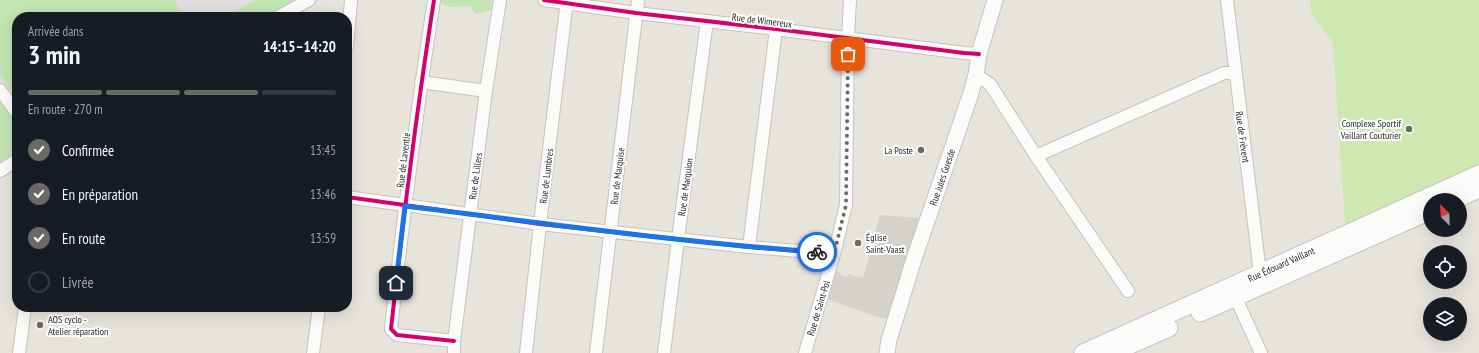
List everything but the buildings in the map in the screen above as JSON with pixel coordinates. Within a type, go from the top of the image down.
[{"type":"main road","name":"Rue Édouard Vaillant","points":[[1083,353],[1479,174]]},
{"type":"main road","points":[[1467,194],[1479,189]]},
{"type":"main road","name":"Rue Édouard Vaillant","points":[[1112,353],[1423,214]]},
{"type":"street","points":[[287,12],[308,0]]},
{"type":"street","points":[[350,12],[351,0]]},
{"type":"street","name":"Rue de Laventie","points":[[434,0],[421,82],[391,329],[397,335],[454,347]]},
{"type":"street","name":"Rue de Lillers","points":[[454,347],[486,91],[500,0]]},
{"type":"street","name":"Rue de Wimereux","points":[[544,0],[567,1],[636,13],[979,54]]},
{"type":"street","name":"Rue de Marquise","points":[[596,353],[638,0]]},
{"type":"street","name":"Rue de Saint-Pol","points":[[805,353],[834,254],[846,205],[848,38],[850,0]]},
{"type":"street","name":"Rue Jules Guesde","points":[[887,353],[889,340],[914,259],[976,75],[979,54],[995,0]]},
{"type":"street","name":"Rue de Frévent","points":[[1227,0],[1260,273]]},
{"type":"street","name":"Rue de Lumbres","points":[[526,353],[567,1]]},
{"type":"street","name":"Rue de Marquion","points":[[664,353],[707,21]]},
{"type":"street","points":[[750,247],[776,29]]},
{"type":"street","points":[[1036,156],[1224,73],[1235,73]]},
{"type":"street","points":[[976,75],[990,84],[1036,156],[1128,291]]},
{"type":"street","points":[[421,82],[486,91]]},
{"type":"street","points":[[0,90],[12,106]]},
{"type":"street","points":[[0,171],[12,163]]},
{"type":"street","points":[[352,198],[540,224],[750,247],[834,254]]},
{"type":"street","points":[[1238,296],[1239,305],[1261,353]]},
{"type":"street","points":[[19,353],[24,312]]},
{"type":"street","points":[[313,353],[318,312]]},
{"type":"shaded area","points":[[0,0],[321,0],[299,12],[12,12],[12,169],[0,177]]},
{"type":"shaded area","points":[[880,215],[919,218],[889,319],[877,317],[827,299],[835,271],[847,277],[848,274],[863,278],[870,255],[872,255],[874,248],[872,247]]},
{"type":"green space","points":[[0,0],[174,0],[180,12],[12,12],[12,91],[0,75]]},
{"type":"green space","points":[[256,0],[299,0],[277,12],[234,12]]},
{"type":"green space","points":[[438,0],[492,0],[491,10],[475,14],[470,6],[450,7],[438,2]]},
{"type":"green space","name":"Complexe Sportif Vaillant Couturier","points":[[1310,0],[1479,0],[1479,164],[1345,225],[1333,43],[1311,13]]},
{"type":"green space","points":[[0,101],[12,117],[12,156],[0,164]]},
{"type":"cycle path","points":[[434,0],[400,247],[391,329],[397,335],[454,341]]},
{"type":"cycle path","points":[[544,0],[636,13],[979,54]]},
{"type":"cycle path","points":[[352,198],[540,224],[749,247],[834,254]]},
{"type":"way so far","points":[[817,252],[834,254],[846,205],[848,54]]},
{"type":"place","name":"Complexe Sportif Vaillant Couturier","points":[[1409,129]]},
{"type":"place","name":"La Poste","points":[[921,150]]},
{"type":"place","name":"Église Saint-Vaast","points":[[858,243]]},
{"type":"place","name":"AOS cyclo - Atelier réparation","points":[[40,325]]},
{"type":"route","points":[[396,283],[405,206],[540,224],[750,247],[817,252]]}]
